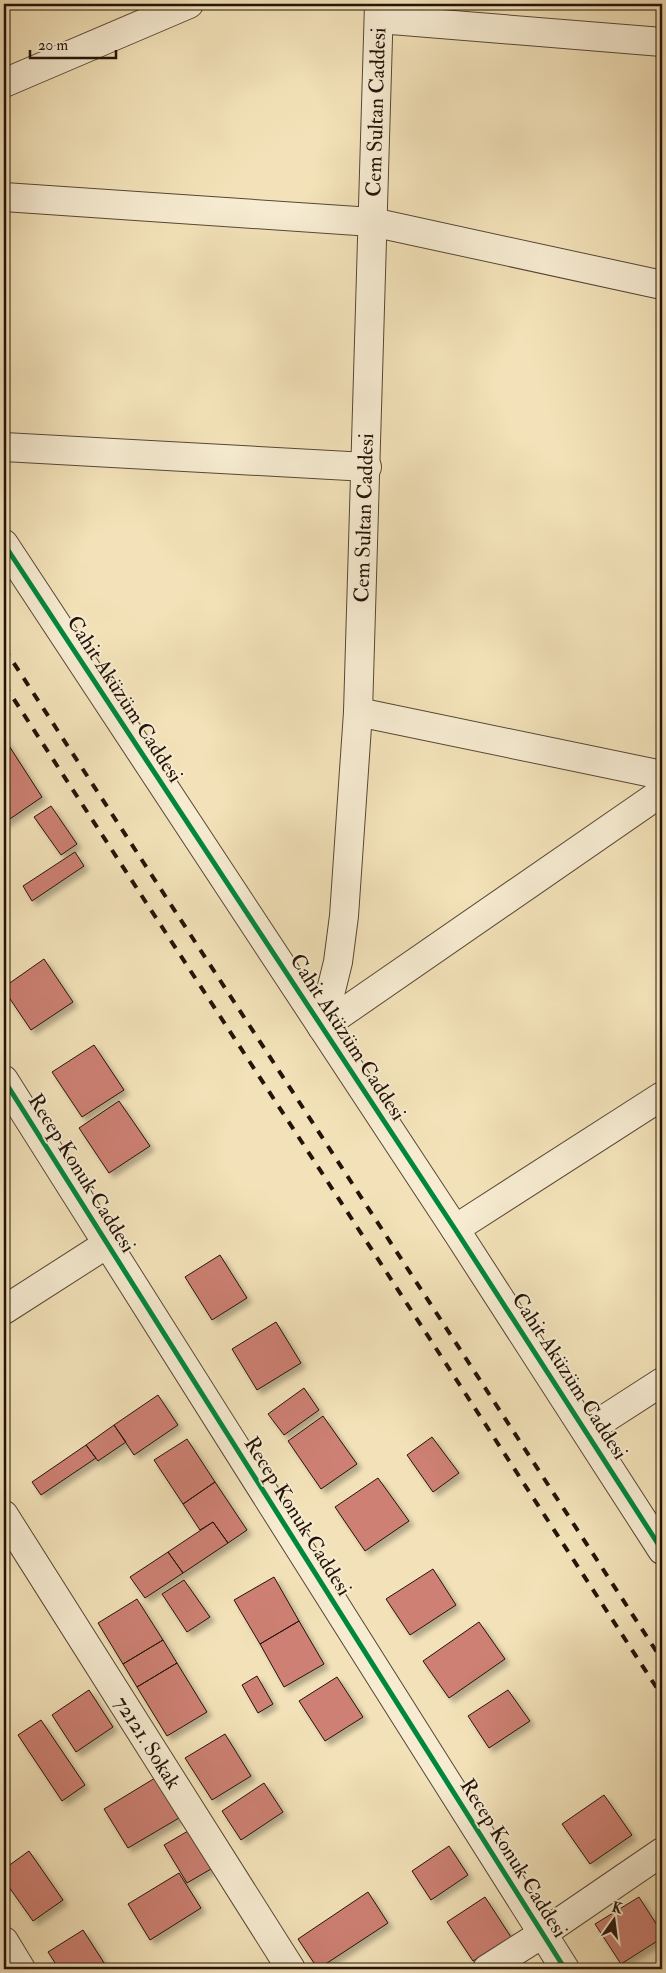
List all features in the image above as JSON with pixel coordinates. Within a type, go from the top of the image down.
[{"type":"street","points":[[4,83],[189,4]]},
{"type":"street","points":[[379,11],[662,42]]},
{"type":"street","name":"Cem Sultan Caddesi","points":[[322,1027],[338,962],[344,916],[358,712],[379,11]]},
{"type":"street","points":[[4,197],[372,222],[662,285]]},
{"type":"street","points":[[4,447],[366,467]]},
{"type":"street","name":"Cahit Aküzüm Caddesi","points":[[4,544],[455,1229],[662,1550]]},
{"type":"street","points":[[358,712],[662,776]]},
{"type":"street","points":[[322,1027],[662,792]]},
{"type":"street","name":"Recep Konuk Caddesi","points":[[4,1080],[565,1969]]},
{"type":"street","points":[[455,1229],[662,1096]]},
{"type":"street","points":[[4,1310],[107,1244]]},
{"type":"street","points":[[586,1431],[662,1382]]},
{"type":"street","name":"72121. Sokak","points":[[4,1515],[291,1969]]},
{"type":"street","points":[[487,1969],[662,1852]]},
{"type":"street","points":[[4,1941],[21,1969]]},
{"type":"building","points":[[4,738],[42,797],[4,823]]},
{"type":"building","points":[[51,806],[77,844],[61,855],[34,817]]},
{"type":"building","points":[[75,852],[84,866],[32,901],[23,886]]},
{"type":"building","points":[[44,959],[73,1002],[31,1030],[4,990],[4,987]]},
{"type":"building","points":[[94,1045],[124,1090],[82,1117],[52,1072]]},
{"type":"building","points":[[119,1101],[150,1146],[109,1173],[79,1128]]},
{"type":"building","points":[[220,1255],[247,1298],[212,1320],[185,1277]]},
{"type":"building","points":[[276,1322],[301,1363],[257,1390],[232,1349]]},
{"type":"building","points":[[304,1388],[319,1410],[284,1435],[268,1414]]},
{"type":"building","points":[[158,1395],[178,1425],[134,1455],[114,1425]]},
{"type":"building","points":[[323,1416],[357,1464],[321,1489],[288,1441]]},
{"type":"building","points":[[114,1425],[126,1442],[98,1461],[86,1445]]},
{"type":"building","points":[[432,1437],[459,1473],[433,1492],[407,1455]]},
{"type":"building","points":[[187,1439],[215,1482],[183,1504],[154,1460]]},
{"type":"building","points":[[86,1445],[96,1458],[41,1495],[32,1482]]},
{"type":"building","points":[[378,1478],[409,1521],[365,1551],[335,1507]]},
{"type":"building","points":[[215,1482],[247,1530],[228,1543],[213,1522],[200,1530],[183,1504]]},
{"type":"building","points":[[213,1522],[228,1543],[183,1573],[168,1552]]},
{"type":"building","points":[[168,1552],[183,1573],[145,1598],[130,1577]]},
{"type":"building","points":[[433,1569],[456,1605],[410,1635],[386,1599]]},
{"type":"building","points":[[274,1577],[299,1621],[260,1644],[234,1600]]},
{"type":"building","points":[[184,1580],[210,1617],[187,1632],[162,1594]]},
{"type":"building","points":[[137,1599],[163,1640],[123,1664],[98,1623]]},
{"type":"building","points":[[299,1621],[324,1664],[284,1687],[260,1644]]},
{"type":"building","points":[[479,1622],[505,1659],[449,1698],[423,1661]]},
{"type":"building","points":[[163,1640],[177,1663],[137,1687],[123,1664]]},
{"type":"building","points":[[177,1663],[207,1712],[167,1736],[137,1687]]},
{"type":"building","points":[[257,1676],[273,1704],[258,1713],[242,1685]]},
{"type":"building","points":[[337,1677],[363,1717],[325,1741],[299,1701]]},
{"type":"building","points":[[89,1690],[113,1727],[76,1752],[52,1715]]},
{"type":"building","points":[[508,1690],[530,1721],[489,1748],[468,1716]]},
{"type":"building","points":[[41,1720],[85,1785],[62,1801],[18,1735]]},
{"type":"building","points":[[225,1734],[251,1776],[212,1800],[185,1758]]},
{"type":"building","points":[[155,1778],[179,1818],[128,1848],[104,1809]]},
{"type":"building","points":[[264,1783],[283,1812],[241,1840],[222,1811]]},
{"type":"building","points":[[604,1795],[632,1835],[590,1864],[562,1824]]},
{"type":"building","points":[[188,1831],[211,1869],[187,1883],[164,1845]]},
{"type":"building","points":[[449,1846],[468,1875],[431,1900],[412,1871]]},
{"type":"building","points":[[29,1851],[63,1900],[33,1921],[4,1880],[4,1869]]},
{"type":"building","points":[[179,1873],[201,1908],[150,1940],[128,1904]]},
{"type":"building","points":[[368,1892],[388,1923],[318,1969],[298,1939]]},
{"type":"building","points":[[485,1897],[511,1937],[473,1961],[447,1922]]},
{"type":"building","points":[[639,1897],[662,1933],[662,1938],[621,1964],[595,1924]]},
{"type":"building","points":[[83,1930],[108,1969],[59,1969],[48,1952]]},
{"type":"railway","points":[[4,648],[662,1660]]},
{"type":"railway","points":[[4,684],[662,1696]]},
{"type":"cycle path","points":[[4,544],[455,1229],[662,1550]]},
{"type":"cycle path","points":[[4,1080],[565,1969]]}]
